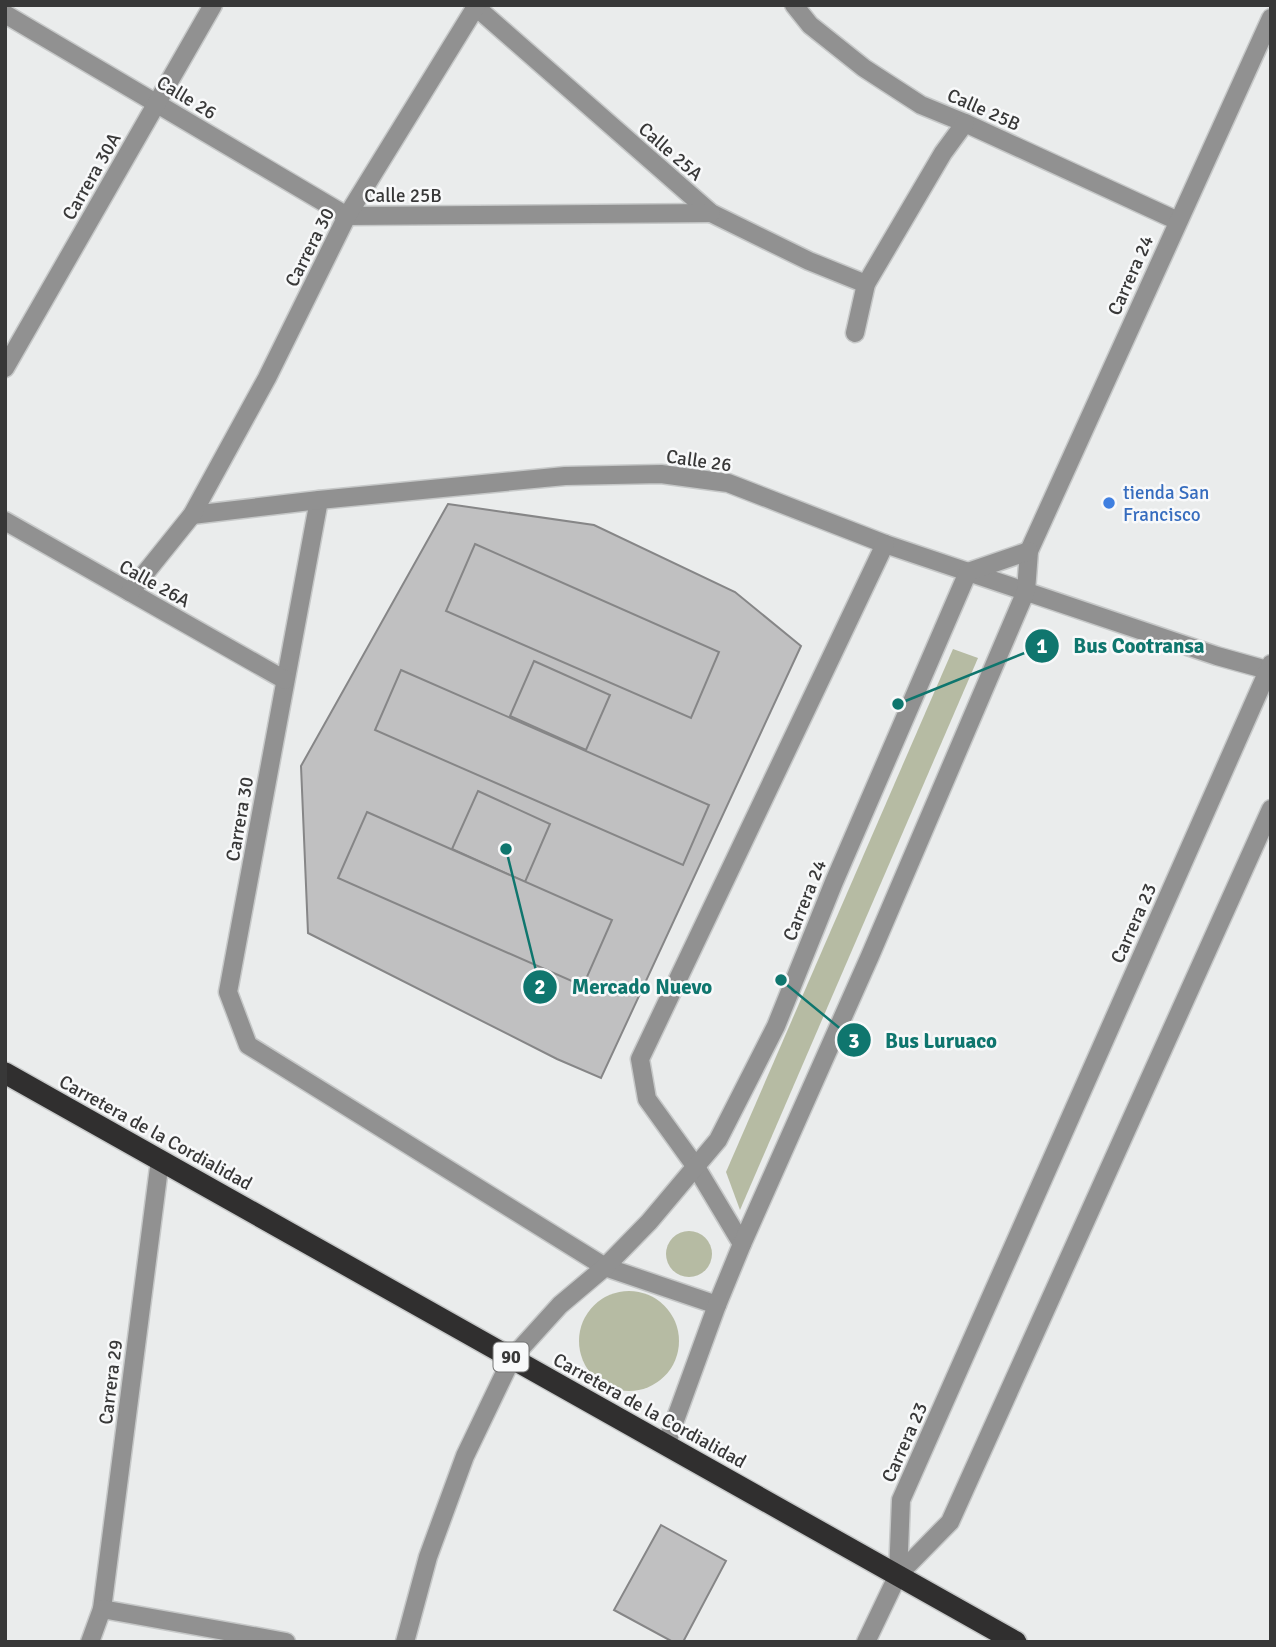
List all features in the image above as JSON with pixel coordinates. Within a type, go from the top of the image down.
[{"type":"highway","name":"Carretera de la Cordialidad","points":[[5,1073],[1016,1642]]},
{"type":"street","name":"Carrera 30A","points":[[5,368],[212,5]]},
{"type":"street","name":"Calle 25B","points":[[793,5],[810,25],[864,68],[921,105],[1178,221]]},
{"type":"street","name":"Calle 25A","points":[[476,6],[710,213],[809,261],[866,284]]},
{"type":"street","name":"Carrera 30","points":[[192,515],[267,378],[347,216],[476,6]]},
{"type":"street","name":"Calle 26","points":[[5,14],[347,216]]},
{"type":"street","name":"Carrera 24","points":[[666,1445],[716,1305],[870,956],[1026,591],[1029,551],[1271,18]]},
{"type":"street","points":[[855,333],[866,284],[943,153],[965,123]]},
{"type":"street","name":"Calle 25B","points":[[347,216],[710,213]]},
{"type":"street","name":"Calle 26","points":[[192,515],[565,476],[661,474],[728,483],[884,544],[1217,656],[1270,668]]},
{"type":"street","name":"Carrera 30","points":[[319,500],[228,992],[248,1045],[605,1267],[716,1305]]},
{"type":"street","points":[[130,592],[192,515]]},
{"type":"street","name":"Calle 26A","points":[[5,521],[285,680]]},
{"type":"street","points":[[742,1244],[696,1167],[647,1099],[640,1059],[884,544]]},
{"type":"street","points":[[968,572],[1029,551]]},
{"type":"street","name":"Carrera 24","points":[[512,1358],[560,1305],[605,1267],[649,1222],[718,1140],[776,1026],[834,882],[968,572]]},
{"type":"street","name":"Carrera 23","points":[[898,1575],[901,1500],[1270,668]]},
{"type":"street","points":[[866,1642],[898,1575],[950,1522],[1271,809]]},
{"type":"street","name":"Carrera 29","points":[[90,1642],[102,1609],[160,1160]]},
{"type":"street","points":[[405,1642],[428,1557],[465,1456],[512,1358]]},
{"type":"street","points":[[102,1609],[286,1642]]},
{"type":"green space","points":[[953,649],[978,658],[740,1210],[726,1172]]},
{"type":"green space","points":[[689,1231],[706,1237],[712,1254],[706,1271],[689,1277],[672,1271],[666,1254],[672,1237]]},
{"type":"green space","points":[[629,1291],[648,1295],[665,1305],[675,1322],[679,1341],[675,1360],[665,1377],[648,1387],[629,1391],[610,1387],[593,1377],[583,1360],[579,1341],[583,1322],[593,1305],[610,1295]]},
{"type":"building","points":[[448,504],[594,525],[735,592],[801,646],[601,1078],[557,1059],[308,933],[301,766]]},
{"type":"building","points":[[475,544],[719,652],[691,718],[446,611]]},
{"type":"building","points":[[534,661],[610,695],[586,750],[510,716]]},
{"type":"building","points":[[401,670],[709,805],[683,865],[375,730]]},
{"type":"building","points":[[478,791],[550,824],[525,882],[452,849]]},
{"type":"building","points":[[367,812],[612,920],[583,986],[338,878]]},
{"type":"building","points":[[661,1525],[726,1561],[683,1642],[673,1642],[614,1610]]},
{"type":"place","name":"tienda San Francisco","points":[[1109,503]]},
{"type":"place","name":"Bus Cootransa","points":[[898,704]]},
{"type":"place","name":"Mercado Nuevo","points":[[506,849]]},
{"type":"place","name":"Bus Luruaco","points":[[781,980]]}]
